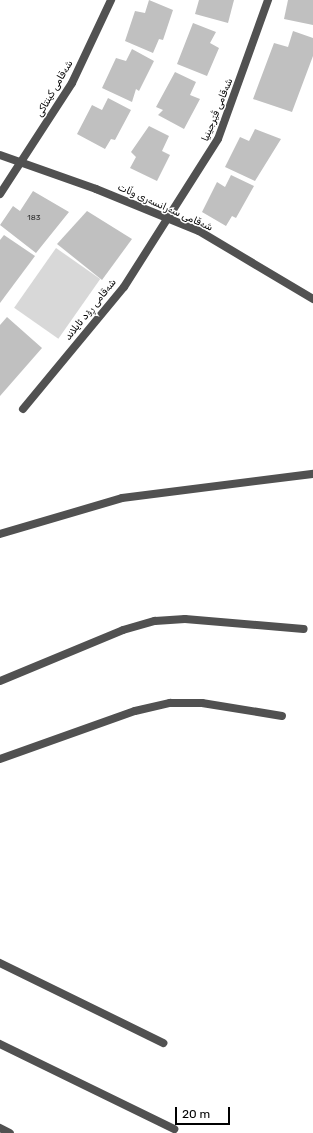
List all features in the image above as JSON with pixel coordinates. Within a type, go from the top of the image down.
[{"type":"street","name":"شەقامی کینتاکی","points":[[0,194],[72,83],[111,0]]},
{"type":"street","name":"شەقامی ڤێرجینیا","points":[[169,219],[218,139],[268,0]]},
{"type":"street","name":"شەقامی سەرانسەری وڵات","points":[[0,156],[199,231],[313,299]]},
{"type":"street","name":"شەقامی ڕۆد ئایلاند","points":[[23,409],[124,287],[169,219]]},
{"type":"street","points":[[0,534],[122,498],[313,474]]},
{"type":"street","points":[[0,681],[123,630],[155,621],[185,619],[304,628]]},
{"type":"street","points":[[0,759],[135,711],[170,703],[202,703],[282,716]]},
{"type":"street","points":[[0,963],[163,1043]]},
{"type":"street","points":[[0,1044],[174,1129]]},
{"type":"street","points":[[0,1128],[10,1133]]},
{"type":"shaded area","points":[[56,248],[100,279],[58,339],[14,308]]},
{"type":"building","points":[[149,0],[173,10],[163,40],[159,39],[153,53],[125,41],[135,11],[145,13]]},
{"type":"building","points":[[199,0],[234,0],[228,23],[195,14]]},
{"type":"building","points":[[288,0],[313,0],[313,25],[284,19]]},
{"type":"building","points":[[193,23],[216,32],[210,43],[219,48],[207,76],[177,64]]},
{"type":"building","points":[[293,31],[313,38],[313,56],[292,112],[253,99],[274,43],[288,47]]},
{"type":"building","points":[[132,49],[154,61],[139,91],[136,89],[132,102],[102,88],[116,58],[126,61]]},
{"type":"building","points":[[175,72],[196,82],[190,95],[200,99],[184,129],[158,115],[163,110],[156,107]]},
{"type":"building","points":[[108,98],[131,110],[115,140],[111,139],[105,149],[77,134],[92,105],[102,110]]},
{"type":"building","points":[[149,126],[169,136],[162,151],[170,155],[157,181],[130,168],[136,157],[131,152]]},
{"type":"building","points":[[255,129],[281,139],[255,181],[225,167],[240,137],[249,141]]},
{"type":"building","points":[[231,175],[254,186],[236,218],[232,216],[226,226],[202,212],[217,182],[225,187]]},
{"type":"building","points":[[33,191],[69,212],[36,253],[0,225],[13,206],[20,211]]},
{"type":"building","points":[[87,211],[132,239],[102,280],[57,244]]},
{"type":"building","points":[[4,235],[35,256],[0,303],[0,240]]},
{"type":"building","points":[[7,317],[42,348],[0,396],[0,325]]}]
